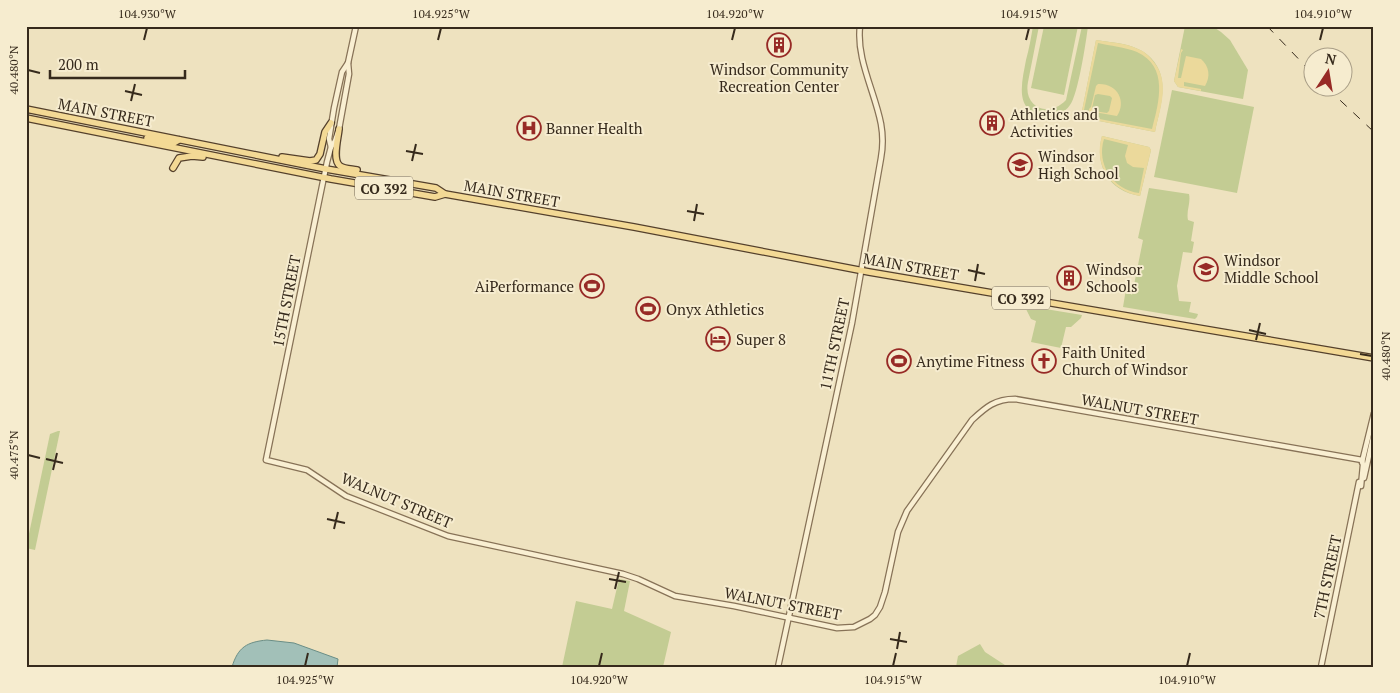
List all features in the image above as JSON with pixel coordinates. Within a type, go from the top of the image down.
[{"type":"main road","name":"MAIN STREET","points":[[26,109],[326,169],[436,188],[444,194],[862,270],[1374,358]]},
{"type":"main road","name":"MAIN STREET","points":[[26,117],[324,178],[435,197],[444,194]]},
{"type":"main road","points":[[26,117],[65,122],[75,122],[76,119]]},
{"type":"main road","points":[[269,157],[316,160],[331,123]]},
{"type":"main road","points":[[74,128],[84,124],[108,129],[121,128]]},
{"type":"main road","points":[[339,129],[336,157],[340,166],[368,172],[385,179]]},
{"type":"main road","points":[[136,140],[145,138],[174,143],[179,140]]},
{"type":"main road","points":[[176,148],[182,145],[217,151],[233,150]]},
{"type":"main road","points":[[173,168],[179,158],[187,156],[219,161],[231,159]]},
{"type":"street","points":[[348,63],[356,26]]},
{"type":"street","name":"11TH STREET","points":[[778,667],[862,270],[881,158],[882,142],[879,113],[862,54],[860,26]]},
{"type":"street","name":"15TH STREET","points":[[331,147],[329,139],[331,123],[342,72],[348,63]]},
{"type":"street","name":"15TH STREET","points":[[266,460],[324,178],[331,147],[339,129],[349,74],[348,63]]},
{"type":"street","name":"WALNUT STREET","points":[[266,460],[307,470],[346,496],[448,536],[624,574],[638,578],[675,596],[730,605],[837,628],[847,628],[862,624],[876,615],[883,598],[896,538],[907,511],[972,420],[994,402],[1015,399],[1362,460]]},
{"type":"street","name":"7TH STREET","points":[[1358,493],[1368,462],[1374,413]]},
{"type":"street","name":"7TH STREET","points":[[1321,667],[1358,493],[1362,460],[1371,433]]},
{"type":"street","points":[[1361,486],[1362,460]]},
{"type":"street","points":[[1368,462],[1374,463]]},
{"type":"green space","points":[[1033,26],[1039,26],[1028,82],[1029,98],[1033,104],[1045,109],[1059,105],[1066,100],[1082,26],[1088,26],[1076,91],[1070,105],[1063,112],[1056,115],[1036,114],[1028,109],[1024,103],[1022,95],[1023,78]]},
{"type":"green space","points":[[1044,26],[1078,26],[1064,95],[1031,88]]},
{"type":"green space","points":[[1185,26],[1212,26],[1230,40],[1248,70],[1243,99],[1178,87],[1174,81]]},
{"type":"green space","points":[[1096,40],[1133,47],[1146,54],[1157,66],[1161,75],[1162,94],[1155,132],[1089,119],[1083,115],[1082,111]]},
{"type":"green space","points":[[1172,90],[1254,107],[1237,193],[1154,177]]},
{"type":"green space","points":[[1102,136],[1149,147],[1151,150],[1140,196],[1120,189],[1106,175],[1100,157]]},
{"type":"green space","points":[[1149,188],[1189,194],[1188,220],[1194,222],[1191,241],[1194,242],[1192,253],[1183,252],[1177,286],[1179,301],[1191,302],[1189,312],[1198,314],[1195,319],[1123,307],[1126,289],[1132,295],[1143,240],[1138,238]]},
{"type":"green space","points":[[1027,306],[1082,315],[1071,327],[1066,327],[1061,348],[1031,342],[1036,321],[1031,319],[1026,309]]},
{"type":"green space","points":[[60,431],[35,550],[26,548],[50,434]]},
{"type":"green space","points":[[619,579],[630,581],[624,611],[671,632],[663,667],[562,667],[576,601],[612,609]]},
{"type":"green space","points":[[980,644],[985,652],[1008,667],[956,667],[958,656]]},
{"type":"sand","points":[[1096,40],[1133,47],[1144,52],[1153,61],[1162,78],[1163,86],[1163,95],[1155,132],[1089,119],[1083,115],[1082,111]],"holes":[[[1098,43],[1137,52],[1154,67],[1158,76],[1159,97],[1152,129],[1089,117],[1085,114],[1084,110]]]},
{"type":"sand","points":[[1181,49],[1183,50],[1178,78],[1181,78],[1186,56],[1201,59],[1206,65],[1208,75],[1205,86],[1184,82],[1184,86],[1201,89],[1201,91],[1178,87],[1174,81]]},
{"type":"sand","points":[[1098,84],[1105,84],[1118,94],[1121,105],[1117,116],[1089,112]],"holes":[[[1095,95],[1110,96],[1112,98],[1107,113],[1094,111],[1092,108]]]},
{"type":"sand","points":[[1102,136],[1149,147],[1151,150],[1140,196],[1121,189],[1107,175],[1102,166],[1100,147]],"holes":[[[1104,139],[1128,145],[1125,156],[1127,163],[1133,167],[1144,168],[1139,193],[1121,187],[1114,181],[1102,158]]]},
{"type":"water","points":[[267,640],[294,643],[338,659],[337,667],[232,667],[240,650],[254,642]]},
{"type":"railway","points":[[1267,26],[1302,63]]},
{"type":"railway","points":[[1338,98],[1374,132]]},
{"type":"place","name":"Windsor Community Recreation Center","points":[[779,45]]},
{"type":"place","name":"Athletics and Activities","points":[[992,123]]},
{"type":"place","name":"Banner Health","points":[[529,128]]},
{"type":"place","name":"Windsor High School","points":[[1020,165]]},
{"type":"place","name":"Windsor Middle School","points":[[1206,269]]},
{"type":"place","name":"Windsor Schools","points":[[1069,278]]},
{"type":"place","name":"AiPerformance","points":[[592,286]]},
{"type":"place","name":"Onyx Athletics","points":[[648,309]]},
{"type":"place","name":"Super 8","points":[[718,339]]},
{"type":"place","name":"Anytime Fitness","points":[[899,361]]},
{"type":"place","name":"Faith United Church of Windsor","points":[[1044,361]]}]
